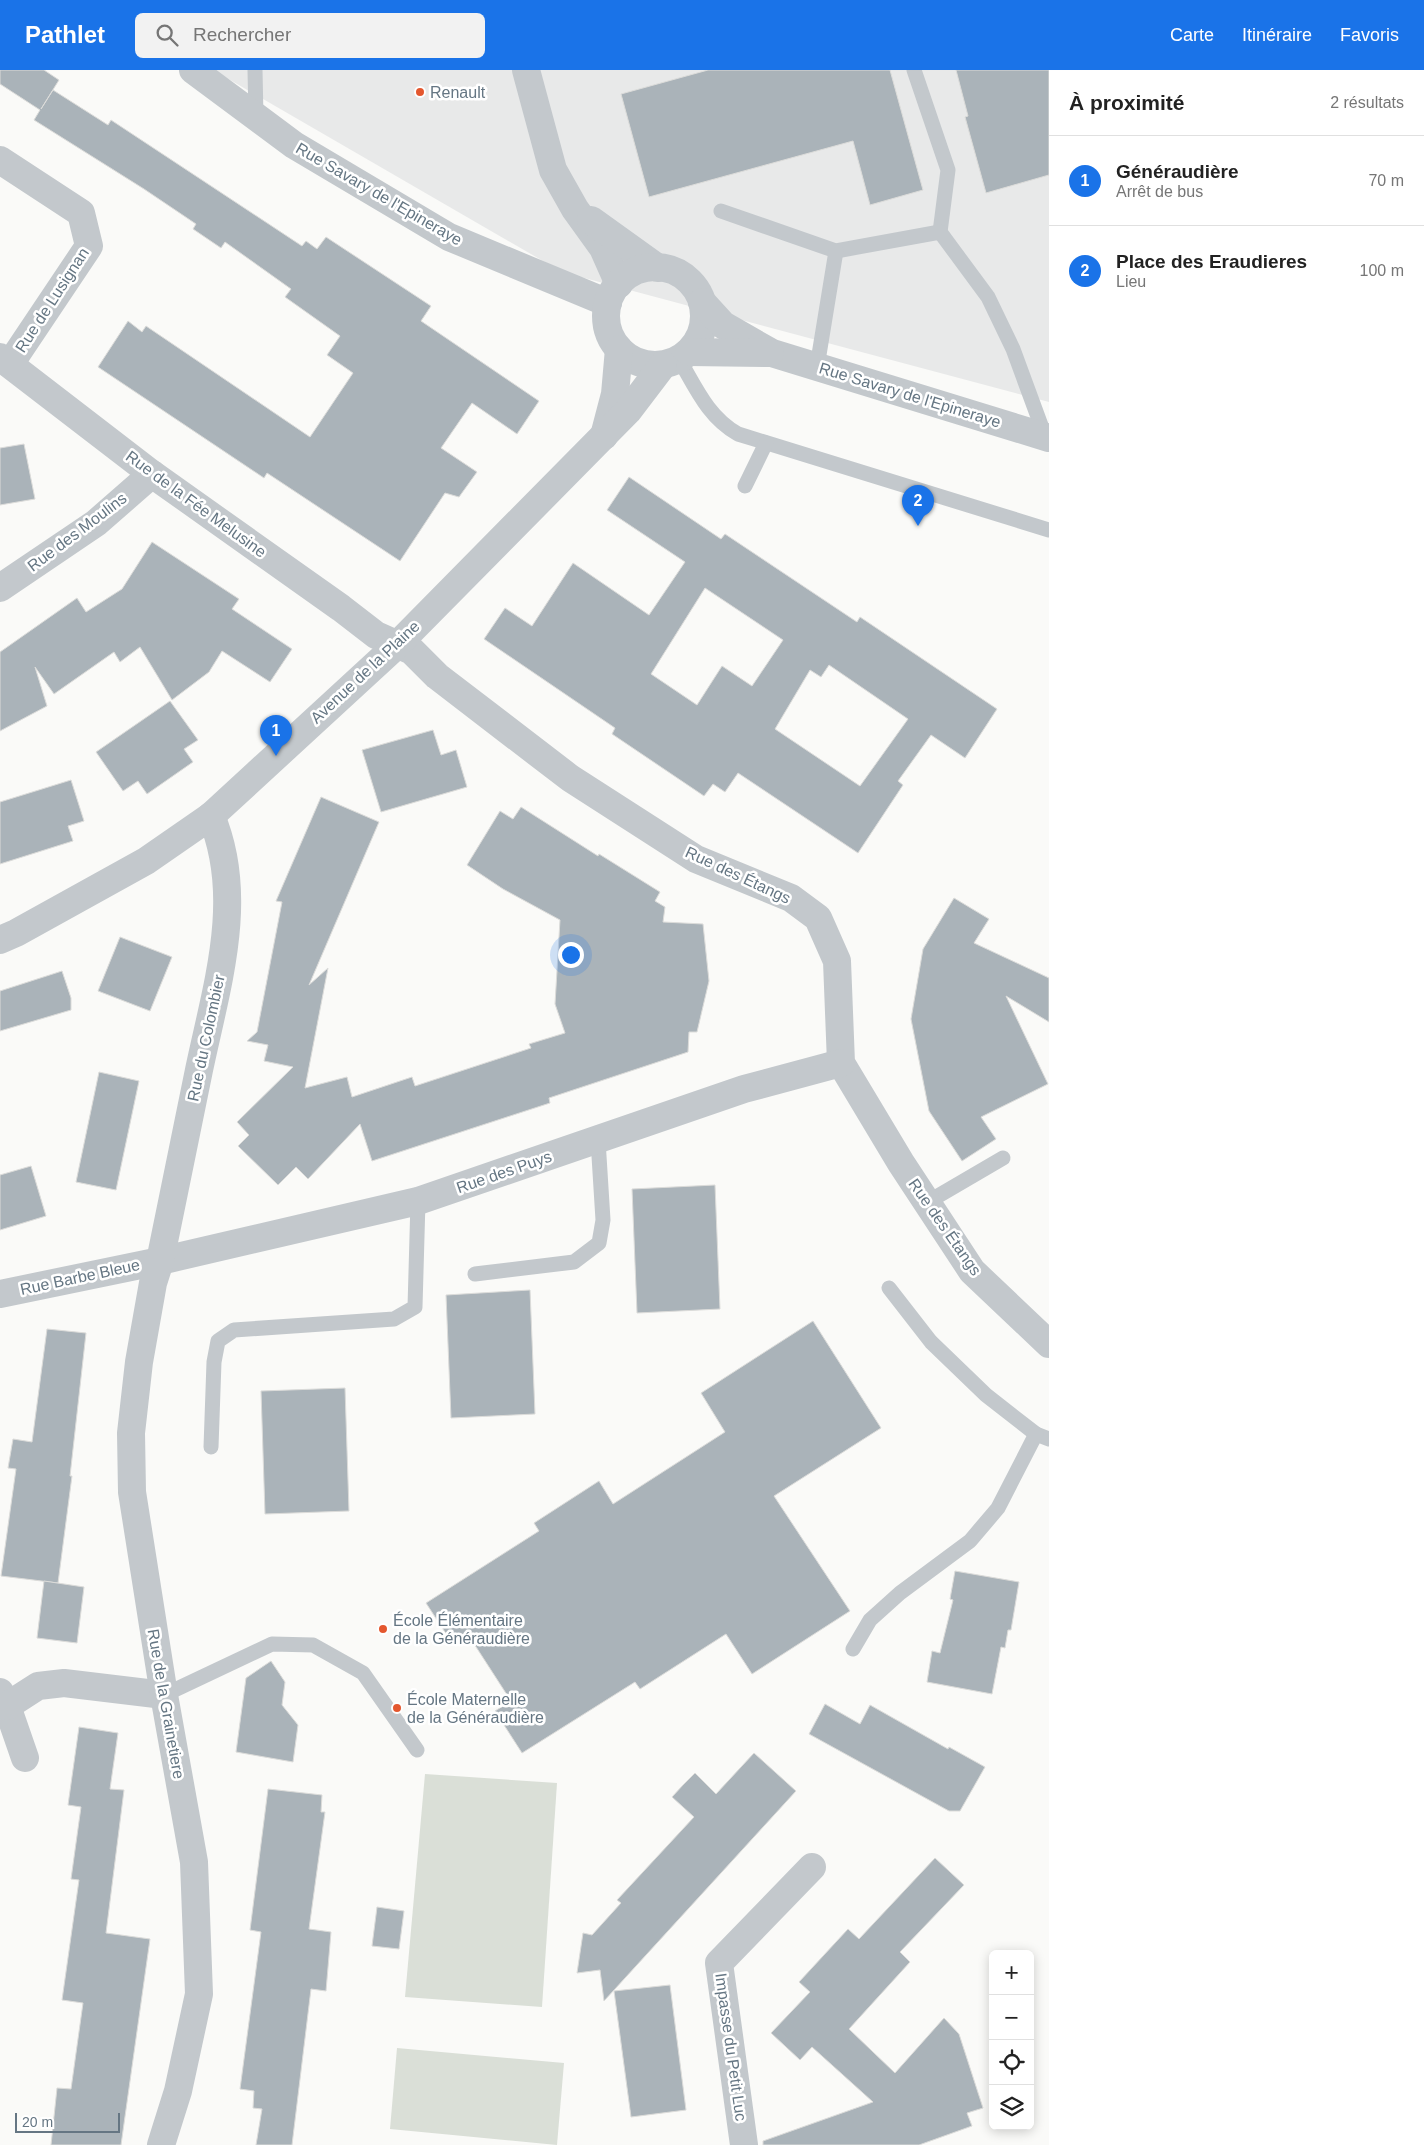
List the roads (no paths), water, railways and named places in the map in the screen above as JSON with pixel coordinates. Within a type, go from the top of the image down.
[{"type":"street","name":"Rue Savary de l'Epineraye","points":[[193,70],[294,145],[449,237],[613,294]]},
{"type":"street","points":[[526,70],[553,170],[575,209],[603,248],[613,294]]},
{"type":"street","name":"Rue de Lusignan","points":[[0,160],[81,213],[89,246],[5,360]]},
{"type":"street","points":[[575,209],[658,268]]},
{"type":"street","name":"Rue Savary de l'Epineraye","points":[[658,268],[673,271],[686,278],[696,289],[702,302],[705,316],[703,329],[698,341],[677,359]]},
{"type":"street","points":[[604,436],[615,394],[619,349],[610,335],[606,320],[613,294],[630,275],[644,269],[658,268]]},
{"type":"street","name":"Rue Savary de l'Epineraye","points":[[702,302],[723,325],[772,353],[1047,437]]},
{"type":"street","name":"Rue Savary de l'Epineraye","points":[[619,349],[631,359],[647,364],[677,359],[772,353]]},
{"type":"street","name":"Avenue de la Plaine","points":[[0,940],[16,934],[146,862],[211,816],[398,644],[628,412],[677,359]]},
{"type":"street","name":"Rue de la Fée Melusine","points":[[5,360],[152,474],[376,635],[398,644]]},
{"type":"street","name":"Rue des Moulins","points":[[0,588],[96,523],[152,474]]},
{"type":"street","name":"Rue des Étangs","points":[[398,644],[412,651],[437,676],[570,778],[696,859],[791,898],[818,918],[837,961],[841,1063],[926,1202],[972,1271],[1049,1344]]},
{"type":"street","name":"Rue du Colombier","points":[[160,1260],[227,935],[227,877],[218,834],[211,816]]},
{"type":"street","name":"Rue des Puys","points":[[160,1260],[418,1201],[744,1090],[841,1063]]},
{"type":"street","name":"Rue Barbe Bleue","points":[[0,1294],[160,1260]]},
{"type":"street","name":"Rue de la Grainetiere","points":[[160,1260],[153,1283],[139,1362],[131,1432],[132,1492],[164,1695],[194,1862],[199,1994],[178,2091],[161,2145]]},
{"type":"street","points":[[25,1758],[4,1699],[38,1686],[64,1683],[164,1695]]},
{"type":"street","name":"Impasse du Petit Luc","points":[[744,2145],[719,1963],[812,1867]]},
{"type":"lane","points":[[255,70],[256,117]]},
{"type":"lane","points":[[914,70],[948,170],[940,232],[988,297],[1013,349],[1047,437]]},
{"type":"lane","points":[[721,211],[836,251],[940,232]]},
{"type":"lane","points":[[816,367],[836,251]]},
{"type":"lane","points":[[677,359],[714,417],[724,426],[738,434],[1049,530]]},
{"type":"lane","points":[[745,486],[766,442]]},
{"type":"lane","points":[[474,1274],[574,1262],[600,1243],[604,1220],[598,1140]]},
{"type":"lane","points":[[926,1202],[1003,1158]]},
{"type":"lane","points":[[211,1447],[214,1362],[218,1341],[234,1330],[394,1319],[415,1307],[418,1201]]},
{"type":"lane","points":[[853,1649],[870,1620],[900,1593],[970,1541],[998,1508],[1042,1436],[986,1395],[931,1342],[889,1288]]},
{"type":"lane","points":[[164,1695],[272,1644],[313,1645],[363,1673],[417,1750]]},
{"type":"place","name":"Renault","points":[[420,92]]},
{"type":"place","name":"Place des Eraudieres","points":[[918,526]]},
{"type":"place","name":"Généraudière","points":[[276,756]]},
{"type":"place","name":"École Élémentaire de la Généraudière","points":[[383,1629]]},
{"type":"place","name":"École Maternelle de la Généraudière","points":[[397,1708]]}]
